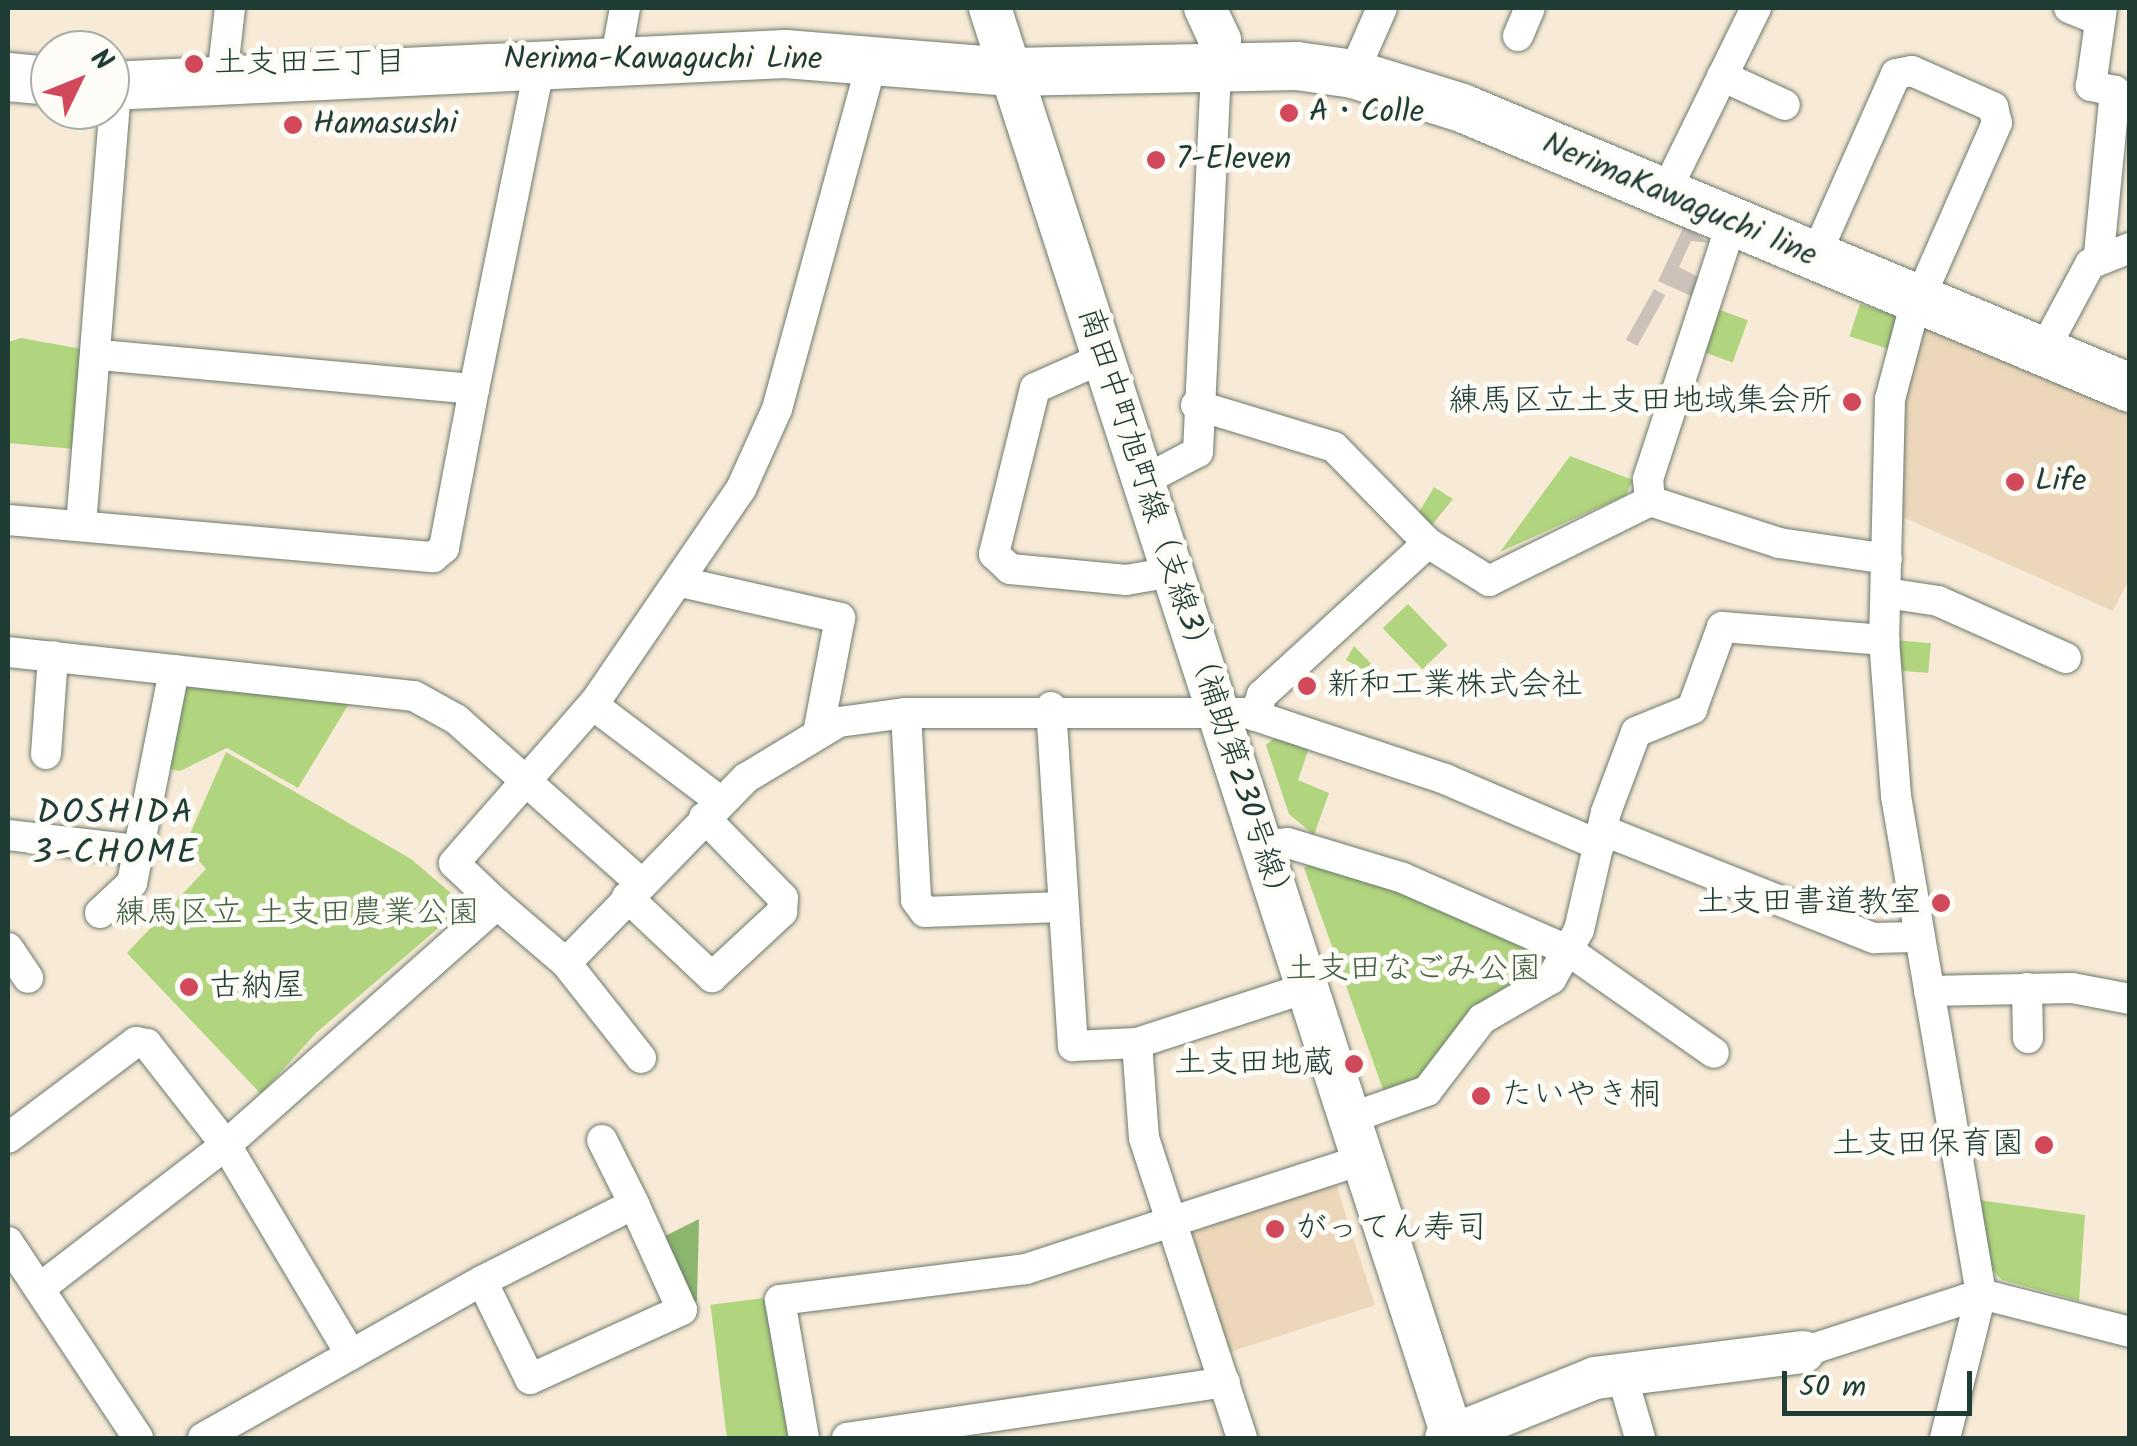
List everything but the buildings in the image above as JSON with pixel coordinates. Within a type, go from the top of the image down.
[{"type":"main road","name":"南田中町旭町線（支線3）（補助第230号線）","points":[[990,8],[1172,572],[1236,712],[1262,845],[1450,1437]]},
{"type":"main road","points":[[1204,8],[1220,40],[1216,69]]},
{"type":"main road","name":"Nerima-Kawaguchi Line","points":[[130,85],[616,57],[872,62],[1010,72],[1216,69]]},
{"type":"main road","name":"NerimaKawaguchi line","points":[[1216,69],[1353,74],[1462,108],[1730,225],[2046,346],[2130,388]]},
{"type":"main road","points":[[1450,1437],[1526,1399],[1621,1372],[1803,1352]]},
{"type":"street","points":[[222,78],[230,8]]},
{"type":"street","points":[[616,57],[625,8]]},
{"type":"street","points":[[1353,74],[1382,8]]},
{"type":"street","points":[[1663,196],[1756,8]]},
{"type":"street","points":[[2046,346],[2114,251],[2115,92],[2091,86],[2100,14],[2069,8]]},
{"type":"street","points":[[8,520],[432,557],[444,548],[541,59]]},
{"type":"street","points":[[640,1058],[566,964],[454,863],[593,705],[684,583],[776,409],[872,62]]},
{"type":"street","points":[[1143,481],[1194,460],[1216,69]]},
{"type":"street","points":[[1814,259],[1896,74],[1912,71],[2000,115],[1920,300],[1890,399],[1884,640],[1917,937],[1981,1294],[1945,1438]]},
{"type":"street","points":[[1722,76],[1785,105]]},
{"type":"street","points":[[81,525],[99,355],[111,130]]},
{"type":"street","points":[[1650,500],[1648,479],[1730,225]]},
{"type":"street","points":[[99,355],[474,390]]},
{"type":"street","points":[[1103,358],[1035,388],[994,554],[1029,571],[1126,580],[1172,572]]},
{"type":"street","points":[[1196,405],[1334,447],[1428,543],[1489,581],[1650,500],[1779,543],[1887,559]]},
{"type":"street","points":[[1236,712],[1262,696],[1428,543]]},
{"type":"street","points":[[684,583],[840,618],[818,733]]},
{"type":"street","points":[[1886,593],[1938,601],[2066,658]]},
{"type":"street","points":[[1348,1118],[1427,1091],[1457,1044],[1551,979],[1569,951],[1600,837],[1636,732],[1692,709],[1722,627],[1884,640]]},
{"type":"street","points":[[8,652],[414,696],[527,781],[712,977],[782,912],[783,898],[712,809],[593,705]]},
{"type":"street","points":[[46,754],[53,656]]},
{"type":"street","points":[[100,913],[132,883],[174,670]]},
{"type":"street","points":[[1051,707],[1066,1037],[1080,1049],[1137,1042],[1306,988]]},
{"type":"street","points":[[566,964],[712,809],[818,733],[906,713],[1051,707],[1236,712],[1444,779],[1874,938],[1917,937]]},
{"type":"street","points":[[906,713],[916,900],[925,912],[1060,907]]},
{"type":"street","points":[[8,835],[138,850]]},
{"type":"street","points":[[1262,845],[1288,843],[1403,878],[1569,951],[1714,1053]]},
{"type":"street","points":[[40,1288],[226,1146],[496,904]]},
{"type":"street","points":[[8,948],[28,978]]},
{"type":"street","points":[[1929,991],[2027,988],[2130,999]]},
{"type":"street","points":[[2027,988],[2028,1038]]},
{"type":"street","points":[[8,1138],[142,1042],[226,1146],[351,1355]]},
{"type":"street","points":[[1137,1042],[1144,1138],[1174,1220],[1242,1438]]},
{"type":"street","points":[[482,1281],[530,1379],[675,1319],[682,1310],[602,1140]]},
{"type":"street","points":[[804,1438],[780,1300],[1026,1268],[1362,1160]]},
{"type":"street","points":[[203,1438],[482,1281],[634,1204]]},
{"type":"street","points":[[8,1242],[138,1438]]},
{"type":"street","points":[[1803,1352],[1981,1294],[2130,1332]]},
{"type":"street","points":[[1621,1372],[1640,1438]]},
{"type":"street","points":[[847,1438],[1015,1426],[1225,1382]]},
{"type":"shaded area","points":[[1684,226],[1710,243],[1691,241],[1679,267],[1700,278],[1691,296],[1658,281]]},
{"type":"shaded area","points":[[1654,289],[1665,295],[1637,346],[1626,340]]},
{"type":"shaded area","name":"Life","points":[[1929,327],[2129,414],[2129,579],[2113,611],[1900,516],[1898,401],[1914,332]]},
{"type":"shaded area","points":[[1323,1179],[1337,1187],[1375,1305],[1227,1353],[1188,1235]]},
{"type":"green space","points":[[1860,304],[1899,317],[1888,349],[1849,336]]},
{"type":"green space","points":[[1717,309],[1748,320],[1733,363],[1702,351]]},
{"type":"green space","points":[[21,338],[82,349],[74,449],[8,443],[8,342]]},
{"type":"green space","points":[[1570,456],[1633,480],[1626,495],[1500,552]]},
{"type":"green space","points":[[1434,487],[1453,499],[1427,531],[1415,519]]},
{"type":"green space","points":[[1408,604],[1448,645],[1422,669],[1383,628]]},
{"type":"green space","points":[[1894,640],[1931,643],[1928,673],[1891,670]]},
{"type":"green space","points":[[1354,646],[1395,688],[1346,660]]},
{"type":"green space","points":[[177,674],[353,697],[298,788],[227,748],[180,771],[164,768]]},
{"type":"green space","points":[[1277,736],[1309,748],[1298,780],[1329,793],[1314,835],[1289,814],[1266,745]]},
{"type":"green space","name":"練馬区立 土支田農業公園","points":[[226,752],[411,859],[458,899],[457,912],[316,1033],[261,1094],[127,953],[206,869],[185,845]]},
{"type":"green space","name":"土支田なごみ公園","points":[[1315,859],[1547,949],[1551,963],[1424,1078],[1385,1095],[1304,868]]},
{"type":"green space","points":[[1979,1200],[2085,1215],[2079,1301],[2002,1280],[1990,1268]]},
{"type":"green space","points":[[699,1219],[697,1301],[689,1305],[661,1238]]},
{"type":"green space","points":[[773,1297],[790,1438],[727,1438],[710,1305]]},
{"type":"place","name":"土支田三丁目","points":[[194,64]]},
{"type":"place","name":"A・Colle","points":[[1289,113]]},
{"type":"place","name":"Hamasushi","points":[[293,125]]},
{"type":"place","name":"7-Eleven","points":[[1156,160]]},
{"type":"place","name":"練馬区立土支田地域集会所","points":[[1852,402]]},
{"type":"place","name":"Life","points":[[2015,482]]},
{"type":"place","name":"新和工業株式会社","points":[[1307,686]]},
{"type":"place","name":"土支田書道教室","points":[[1941,903]]},
{"type":"place","name":"古納屋","points":[[189,987]]},
{"type":"place","name":"土支田地蔵","points":[[1354,1064]]},
{"type":"place","name":"たいやき桐","points":[[1481,1096]]},
{"type":"place","name":"土支田保育園","points":[[2044,1145]]},
{"type":"place","name":"がってん寿司","points":[[1275,1229]]},
{"type":"district","name":"DOSHIDA 3-CHOME","points":[[116,834]]}]
